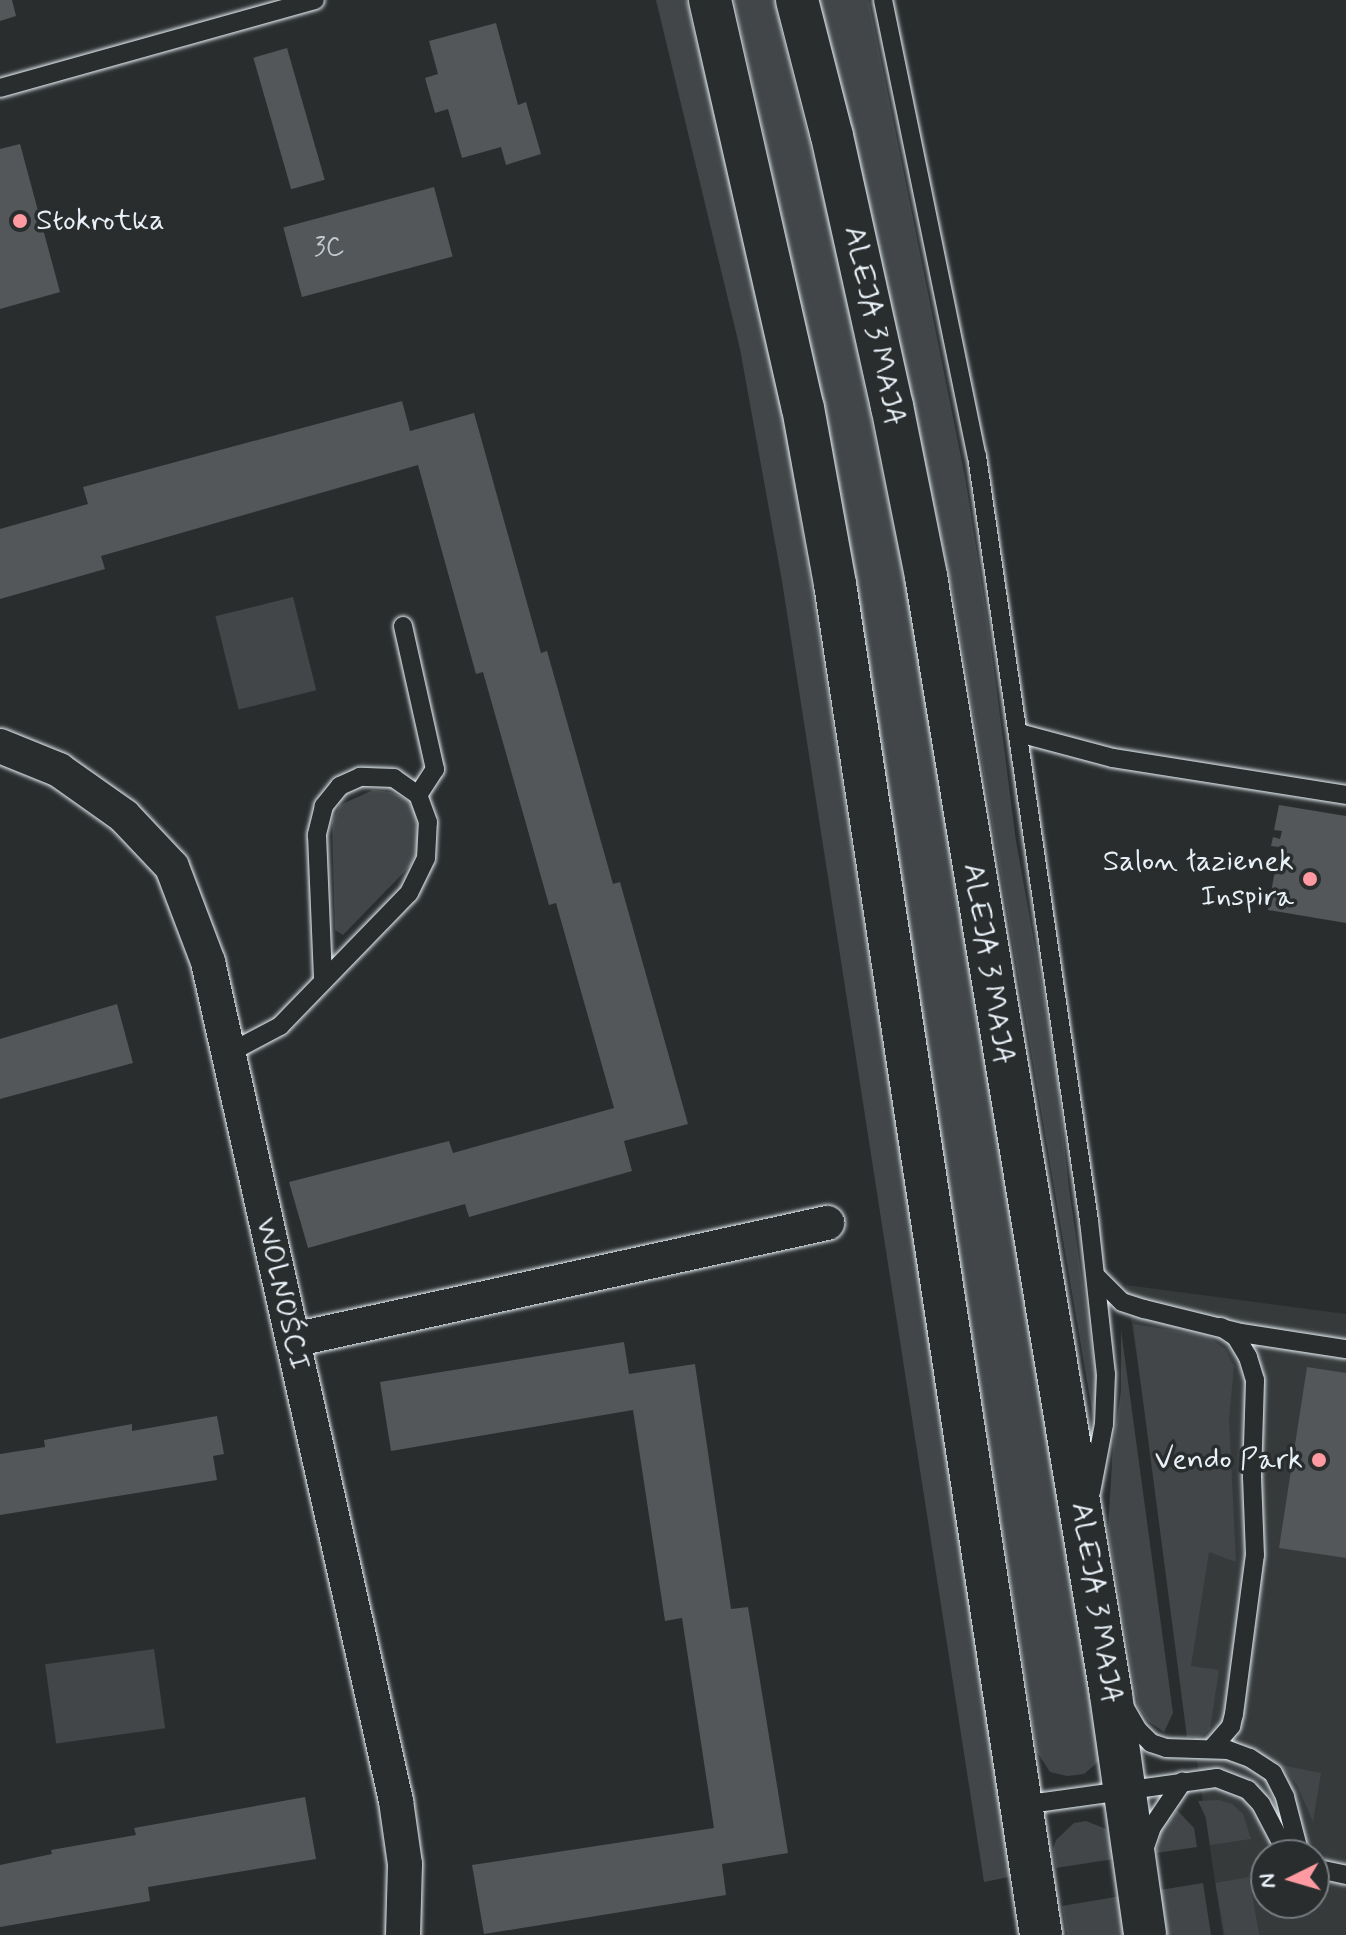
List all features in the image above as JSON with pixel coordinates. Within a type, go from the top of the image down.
[{"type":"street","points":[[710,0],[803,408],[835,584],[1041,1935]]},
{"type":"street","name":"ALEJA 3 MAJA","points":[[797,0],[836,151],[926,576],[1102,1640],[1145,1935]]},
{"type":"street","name":"WOLNOŚCI","points":[[0,746],[59,770],[124,816],[172,867],[208,962],[402,1832],[403,1935]]},
{"type":"street","points":[[293,1340],[827,1223]]},
{"type":"lane","points":[[0,88],[315,0]]},
{"type":"lane","points":[[883,0],[975,444],[1096,1274],[1105,1350],[1106,1398],[1090,1500],[1092,1583]]},
{"type":"lane","points":[[403,626],[435,769],[418,795]]},
{"type":"lane","points":[[1019,733],[1113,758],[1346,795]]},
{"type":"lane","points":[[229,1053],[280,1026],[409,893],[426,858],[428,822],[418,795],[394,778],[360,777],[340,786],[324,806],[317,835],[323,981]]},
{"type":"lane","points":[[1096,1274],[1109,1293],[1122,1302],[1256,1336],[1346,1349]]},
{"type":"lane","points":[[1213,1747],[1231,1726],[1234,1714],[1255,1555],[1252,1477],[1255,1380],[1248,1357],[1236,1337],[1221,1327]]},
{"type":"lane","points":[[1102,1640],[1125,1708],[1138,1730],[1151,1743],[1166,1748],[1213,1747],[1250,1758],[1273,1773],[1285,1797],[1294,1839]]},
{"type":"lane","points":[[1022,1805],[1217,1778],[1248,1790],[1261,1804],[1279,1839]]},
{"type":"lane","points":[[1136,1876],[1152,1827],[1183,1781]]},
{"type":"shaded area","points":[[656,0],[686,0],[755,275],[786,427],[1014,1876],[984,1882],[782,581],[740,349]]},
{"type":"shaded area","points":[[734,0],[774,0],[835,245],[935,729],[1100,1750],[1099,1761],[1084,1774],[1067,1776],[1050,1772],[1037,1752],[853,576],[790,254]]},
{"type":"shaded area","points":[[817,0],[869,0],[965,477],[988,623],[1016,841],[1056,1064],[1069,1189],[1097,1382],[1093,1416],[954,599],[904,362]]},
{"type":"shaded area","points":[[293,597],[316,690],[239,710],[215,616]]},
{"type":"shaded area","points":[[373,790],[391,792],[407,800],[415,811],[419,846],[411,865],[343,935],[335,930],[332,822],[340,805]]},
{"type":"shaded area","points":[[1126,1285],[1346,1314],[1346,1935],[1223,1935]]},
{"type":"shaded area","points":[[1133,1324],[1207,1336],[1225,1349],[1234,1366],[1229,1419],[1236,1562],[1209,1552],[1191,1666],[1219,1670],[1210,1729],[1201,1737],[1187,1737]]},
{"type":"shaded area","points":[[1121,1330],[1173,1713],[1164,1732],[1148,1721],[1138,1706],[1108,1530],[1113,1446],[1121,1391]]},
{"type":"shaded area","points":[[154,1649],[165,1728],[56,1744],[45,1664]]},
{"type":"shaded area","points":[[1281,1765],[1321,1773],[1313,1822],[1297,1785]]},
{"type":"shaded area","points":[[1219,1800],[1232,1804],[1243,1814],[1251,1839],[1210,1845],[1206,1818],[1198,1801]]},
{"type":"shaded area","points":[[1177,1810],[1194,1828],[1197,1847],[1156,1853],[1161,1830]]},
{"type":"shaded area","points":[[1086,1821],[1106,1829],[1114,1859],[1056,1868],[1053,1849],[1056,1840],[1074,1823]]},
{"type":"shaded area","points":[[1249,1877],[1250,1919],[1256,1919],[1259,1935],[1225,1935],[1216,1883]]},
{"type":"shaded area","points":[[1203,1883],[1211,1935],[1168,1935],[1160,1890]]},
{"type":"shaded area","points":[[1121,1896],[1127,1935],[1067,1935],[1062,1906]]},
{"type":"building","points":[[0,0],[12,0],[16,16],[0,21]]},
{"type":"building","points":[[496,23],[518,105],[526,102],[541,154],[506,165],[501,147],[462,158],[448,109],[435,113],[425,78],[438,74],[429,41]]},
{"type":"building","points":[[287,48],[325,180],[291,189],[253,58]]},
{"type":"building","name":"Stokrotka","points":[[20,144],[60,292],[0,309],[0,149]]},
{"type":"building","points":[[434,187],[453,257],[302,297],[283,227]]},
{"type":"building","points":[[402,401],[410,431],[474,413],[541,653],[547,651],[613,884],[620,882],[688,1124],[624,1141],[632,1171],[469,1217],[465,1204],[308,1248],[289,1182],[449,1141],[453,1153],[614,1108],[556,903],[549,905],[483,672],[476,674],[418,465],[101,556],[105,569],[0,599],[0,529],[88,504],[83,487]]},
{"type":"building","name":"Salon łazienek Inspira","points":[[1279,805],[1346,816],[1346,923],[1268,910],[1279,847],[1271,846],[1273,837],[1280,839],[1282,831],[1274,830]]},
{"type":"building","points":[[117,1004],[133,1063],[0,1099],[0,1039]]},
{"type":"building","points":[[624,1342],[629,1374],[695,1364],[731,1609],[748,1607],[788,1853],[722,1864],[726,1895],[484,1934],[472,1865],[714,1828],[682,1618],[665,1621],[633,1410],[391,1451],[380,1382]]},
{"type":"building","name":"Vendo Park","points":[[1307,1367],[1346,1373],[1346,1558],[1279,1548]]},
{"type":"building","points":[[217,1416],[224,1454],[213,1456],[217,1480],[0,1515],[0,1454],[45,1447],[44,1440],[132,1424],[132,1431]]},
{"type":"building","points":[[305,1797],[316,1859],[148,1887],[150,1901],[0,1927],[0,1865],[52,1854],[51,1850],[136,1835],[134,1828]]},
{"type":"place","name":"Stokrotka","points":[[20,221]]},
{"type":"place","name":"Salon łazienek Inspira","points":[[1310,879]]},
{"type":"place","name":"Vendo Park","points":[[1319,1460]]}]
